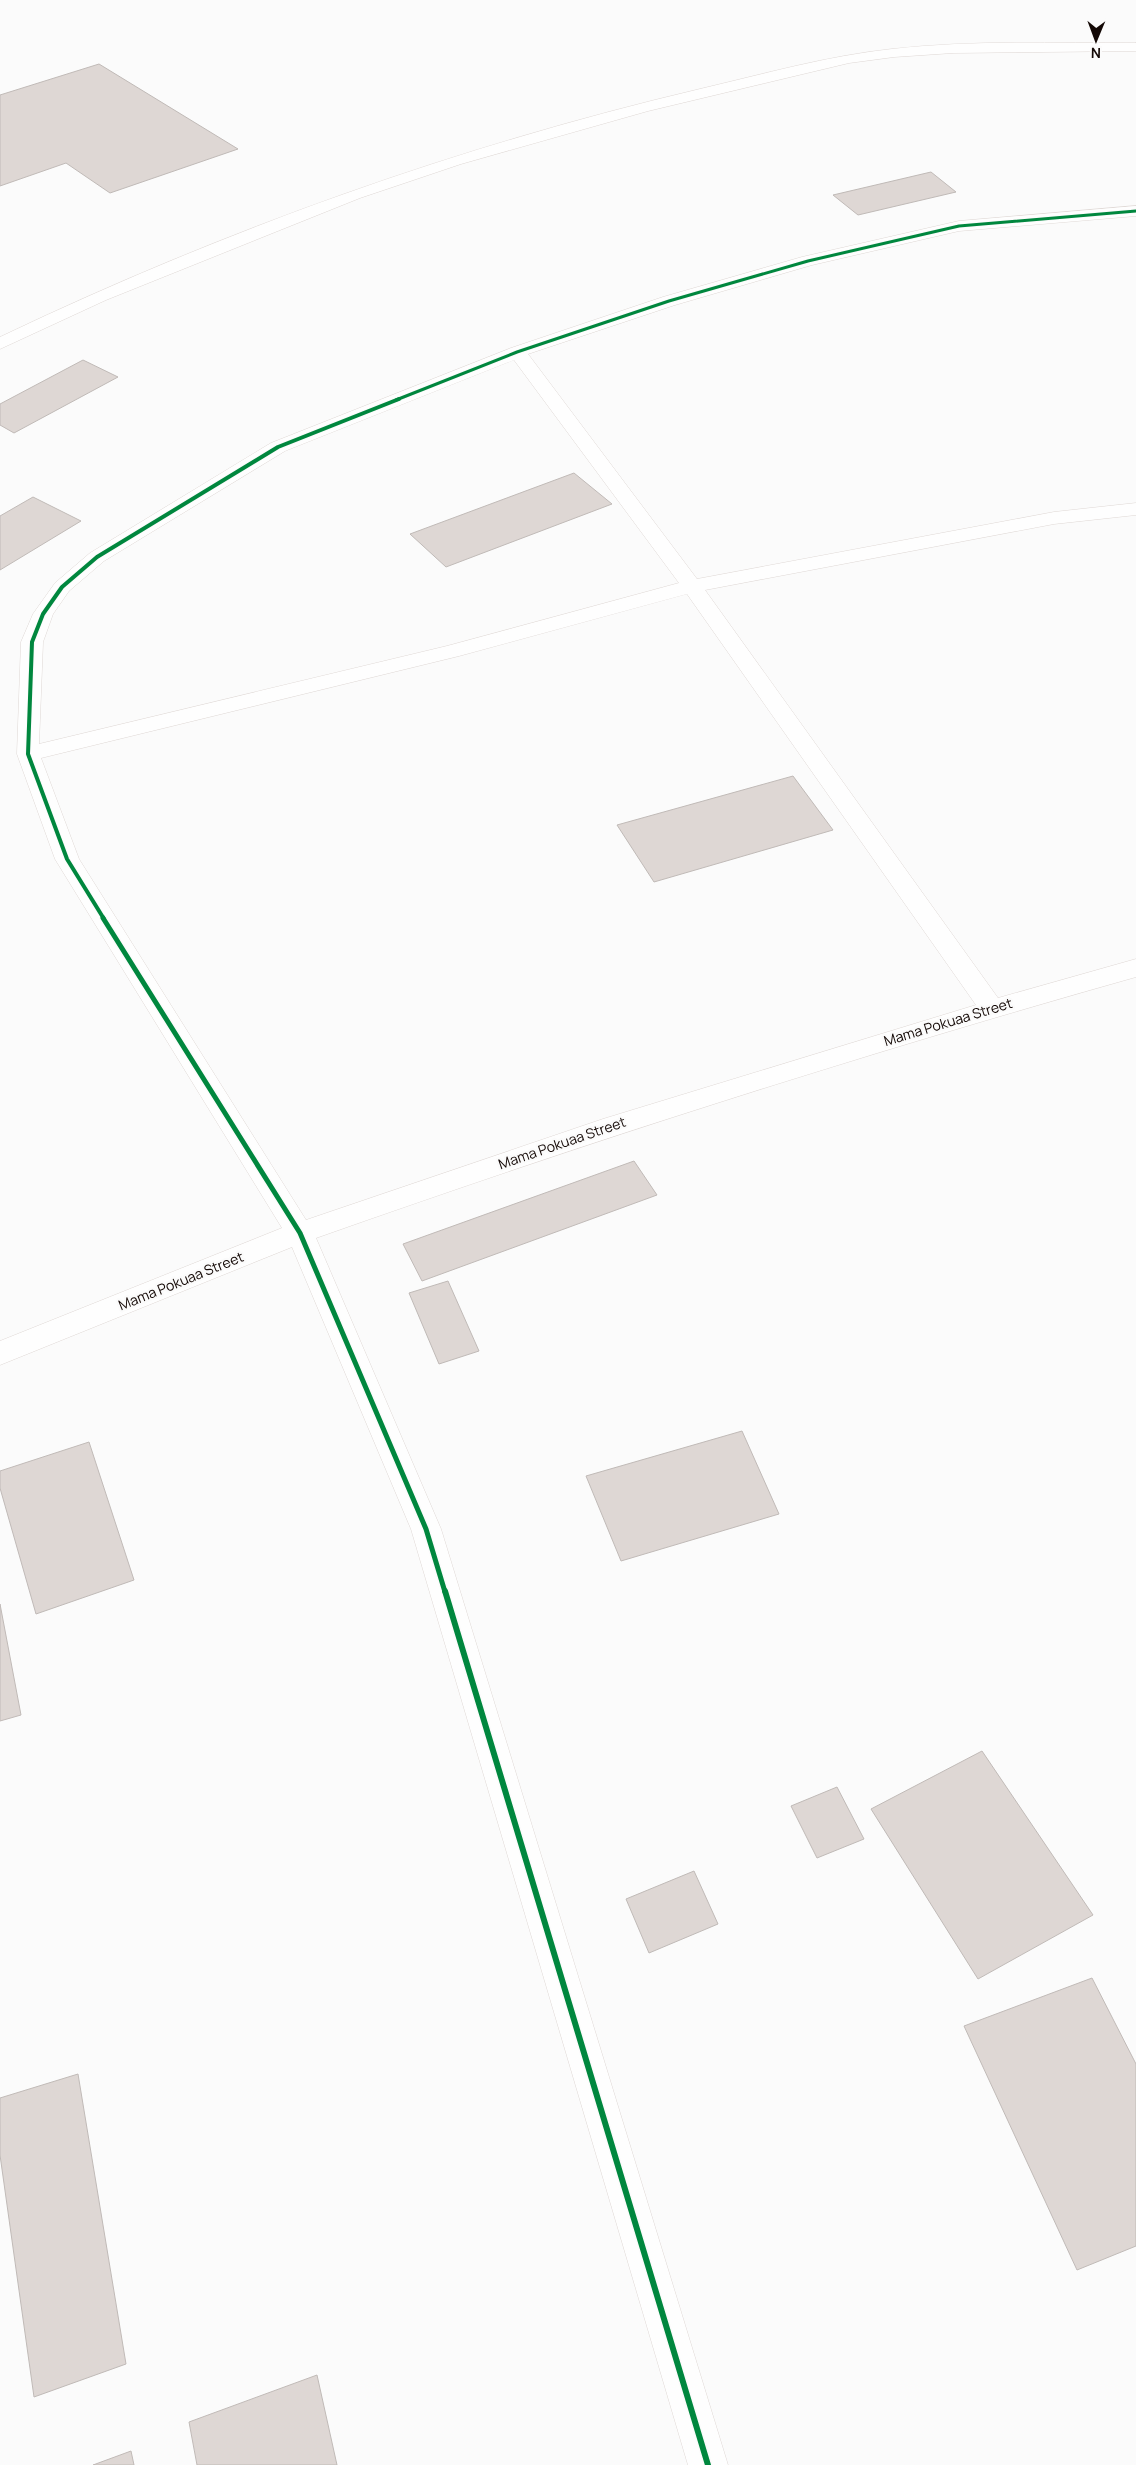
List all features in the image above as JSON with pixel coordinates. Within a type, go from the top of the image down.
[{"type":"street","points":[[0,344],[100,296],[354,195],[455,161],[644,107],[849,59],[894,53],[953,49],[1136,47]]},
{"type":"street","points":[[708,2465],[426,1529],[300,1233],[67,859],[28,754],[32,642],[44,614],[62,587],[97,557],[278,447],[517,352],[668,301],[808,261],[959,226],[1136,211]]},
{"type":"street","points":[[517,352],[692,586],[992,1008]]},
{"type":"street","points":[[28,754],[451,650],[692,586],[1054,518],[1136,509]]},
{"type":"street","name":"Mama Pokuaa Street","points":[[0,1354],[300,1233],[616,1124],[992,1008],[1136,968]]},
{"type":"building","points":[[99,64],[238,149],[110,193],[66,163],[0,186],[0,95]]},
{"type":"building","points":[[931,172],[956,192],[858,215],[833,195]]},
{"type":"building","points":[[83,360],[118,377],[14,433],[0,425],[0,404]]},
{"type":"building","points":[[574,473],[612,504],[446,567],[410,534]]},
{"type":"building","points":[[33,497],[81,521],[0,570],[0,516]]},
{"type":"building","points":[[793,776],[833,830],[654,882],[617,825]]},
{"type":"building","points":[[634,1161],[657,1195],[422,1281],[403,1244]]},
{"type":"building","points":[[448,1281],[479,1351],[439,1364],[409,1293]]},
{"type":"building","points":[[742,1431],[779,1514],[621,1561],[586,1476]]},
{"type":"building","points":[[89,1442],[134,1580],[36,1614],[0,1488],[0,1471]]},
{"type":"building","points":[[0,1604],[21,1715],[0,1721]]},
{"type":"building","points":[[982,1751],[1093,1915],[978,1979],[871,1809]]},
{"type":"building","points":[[837,1787],[864,1839],[817,1858],[791,1806]]},
{"type":"building","points":[[694,1871],[718,1924],[649,1953],[626,1899]]},
{"type":"building","points":[[1092,1978],[1136,2064],[1136,2246],[1077,2270],[964,2026]]},
{"type":"building","points":[[78,2074],[126,2364],[34,2397],[0,2155],[0,2098]]},
{"type":"building","points":[[317,2375],[337,2465],[197,2465],[189,2422]]},
{"type":"building","points":[[131,2451],[134,2465],[93,2465]]},
{"type":"cycle path","points":[[708,2465],[426,1529],[300,1233],[67,859],[28,754],[32,642],[43,614],[62,587],[97,557],[278,447],[517,352],[669,301],[808,261],[959,226],[1136,211]]}]
